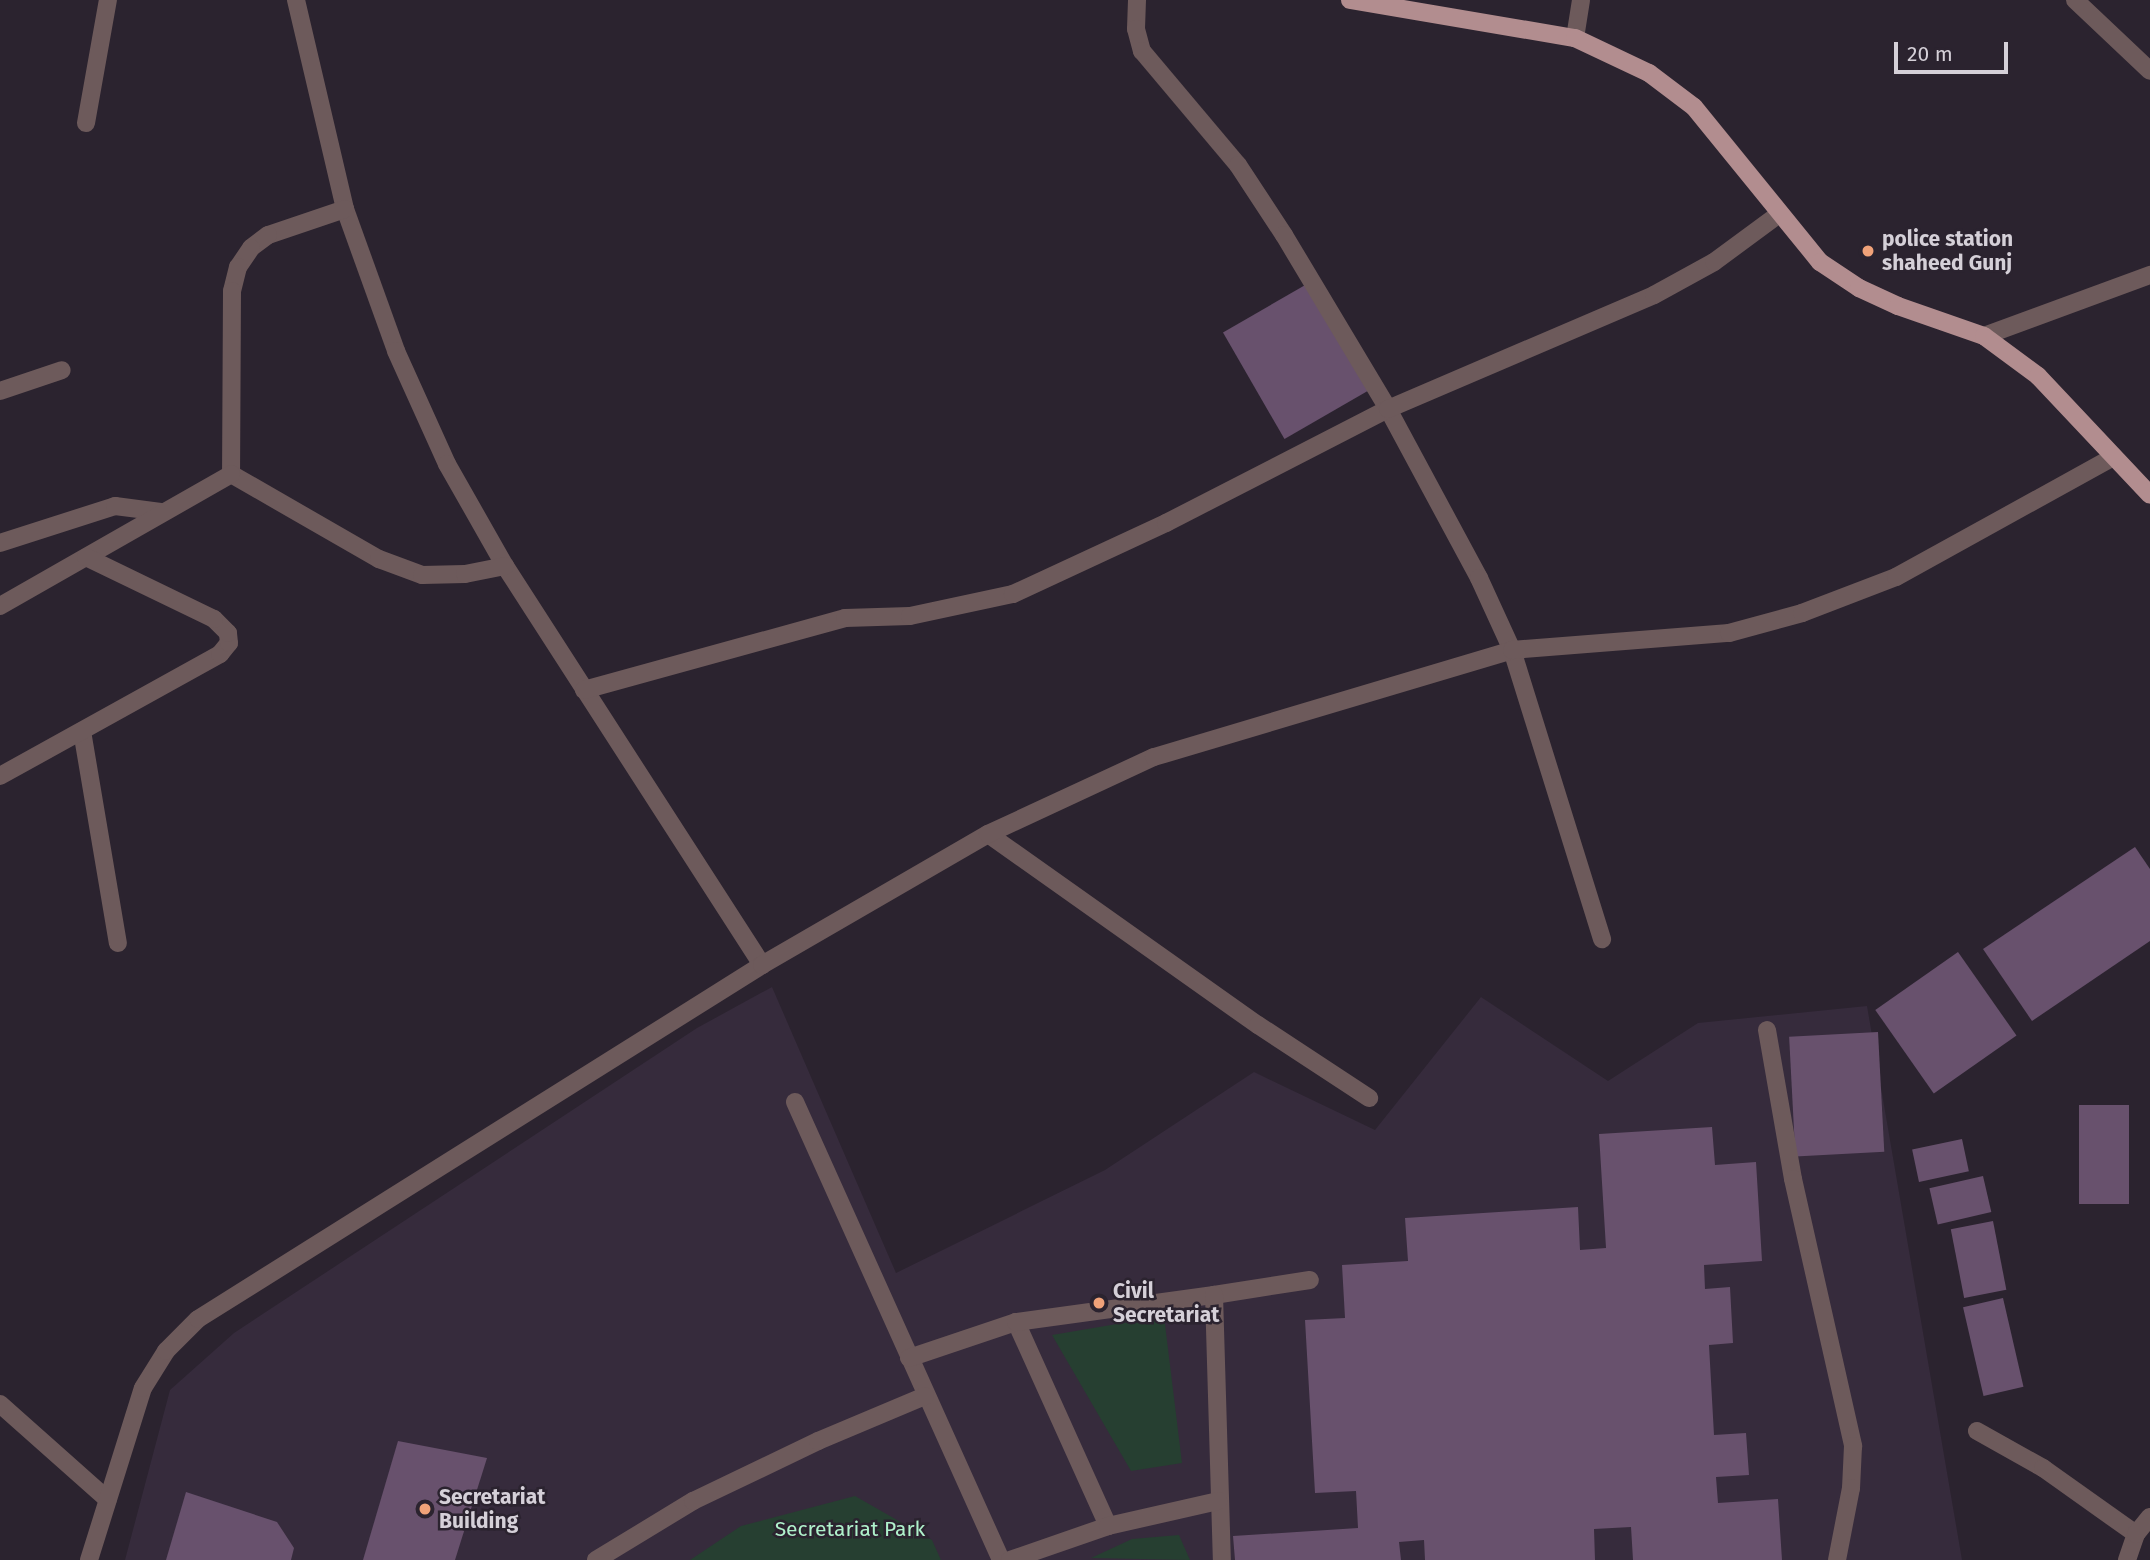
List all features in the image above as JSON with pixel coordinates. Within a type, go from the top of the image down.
[{"type":"main road","points":[[1350,0],[1575,38],[1649,73],[1694,107],[1779,215],[1820,262],[1859,288],[1984,336],[2038,376],[2150,495]]},
{"type":"street","points":[[86,123],[108,0]]},
{"type":"street","points":[[296,0],[345,209],[396,351],[447,464],[505,566],[762,965]]},
{"type":"street","points":[[1137,0],[1136,29],[1142,51],[1238,165],[1388,409],[1479,578],[1512,650],[1602,939]]},
{"type":"street","points":[[1575,38],[1581,0]]},
{"type":"street","points":[[2075,0],[2150,71]]},
{"type":"street","points":[[230,474],[232,291],[238,267],[251,248],[268,235],[345,209]]},
{"type":"street","points":[[584,690],[845,618],[910,616],[1013,594],[1166,523],[1388,409],[1654,295],[1714,262],[1779,215]]},
{"type":"street","points":[[1984,336],[2150,275]]},
{"type":"street","points":[[0,391],[62,370]]},
{"type":"street","points":[[89,1560],[143,1388],[166,1351],[198,1319],[762,965],[988,834],[1154,757],[1512,650],[1730,633],[1802,613],[1896,578],[2113,457]]},
{"type":"street","points":[[0,606],[230,474]]},
{"type":"street","points":[[230,474],[379,559],[422,575],[465,574],[505,566]]},
{"type":"street","points":[[0,543],[115,506],[161,512]]},
{"type":"street","points":[[0,776],[220,654],[229,643],[228,633],[214,619],[86,556]]},
{"type":"street","points":[[82,731],[118,943]]},
{"type":"street","points":[[988,834],[1258,1025],[1369,1098]]},
{"type":"street","points":[[1767,1030],[1793,1179],[1853,1446],[1851,1488],[1837,1560]]},
{"type":"street","points":[[795,1102],[1001,1560]]},
{"type":"street","points":[[909,1358],[1016,1322],[1310,1280]]},
{"type":"street","points":[[1214,1295],[1218,1501],[1222,1560]]},
{"type":"street","points":[[1016,1322],[1108,1526]]},
{"type":"street","points":[[596,1560],[693,1501],[818,1441],[925,1396]]},
{"type":"street","points":[[0,1404],[108,1500]]},
{"type":"street","points":[[1977,1431],[2043,1468],[2136,1534]]},
{"type":"street","points":[[1010,1560],[1108,1526],[1218,1501]]},
{"type":"street","points":[[2127,1560],[2136,1534],[2150,1517]]},
{"type":"shaded area","name":"Civil Secretariat","points":[[772,987],[896,1273],[1105,1170],[1254,1072],[1375,1130],[1481,997],[1608,1081],[1698,1023],[1867,1006],[1962,1560],[125,1560],[170,1390],[234,1333],[697,1028]]},
{"type":"green space","points":[[1164,1316],[1182,1463],[1131,1471],[1052,1335]]},
{"type":"green space","name":"Secretariat Park","points":[[855,1496],[932,1540],[941,1560],[690,1560],[741,1526]]},
{"type":"green space","points":[[1179,1535],[1190,1560],[1091,1558],[1132,1539]]},
{"type":"building","points":[[1307,284],[1368,391],[1284,439],[1223,332]]},
{"type":"building","points":[[2135,847],[2150,869],[2150,941],[2032,1021],[1983,949]]},
{"type":"building","points":[[1958,952],[2017,1036],[1934,1093],[1875,1010]]},
{"type":"building","points":[[1878,1032],[1884,1152],[1795,1156],[1789,1037]]},
{"type":"building","points":[[2079,1105],[2129,1105],[2129,1204],[2079,1204]]},
{"type":"building","points":[[1712,1127],[1715,1165],[1756,1162],[1762,1261],[1704,1265],[1705,1289],[1730,1287],[1733,1343],[1709,1345],[1714,1435],[1746,1433],[1749,1475],[1716,1477],[1718,1503],[1778,1499],[1782,1560],[1633,1560],[1631,1527],[1594,1529],[1595,1560],[1425,1560],[1424,1540],[1399,1542],[1401,1560],[1235,1560],[1233,1536],[1358,1528],[1356,1491],[1315,1493],[1305,1320],[1345,1318],[1342,1265],[1408,1261],[1405,1218],[1578,1207],[1580,1250],[1606,1248],[1599,1134]]},
{"type":"building","points":[[1962,1139],[1969,1171],[1919,1182],[1912,1150]]},
{"type":"building","points":[[1983,1176],[1991,1212],[1938,1224],[1929,1188]]},
{"type":"building","points":[[1993,1221],[2006,1290],[1964,1298],[1951,1229]]},
{"type":"building","points":[[2003,1298],[2023,1387],[1984,1396],[1963,1307]]},
{"type":"building","name":"Secretariat Building","points":[[398,1441],[487,1458],[455,1560],[363,1560]]},
{"type":"building","points":[[186,1492],[277,1522],[294,1548],[291,1560],[166,1560]]},
{"type":"place","name":"police station shaheed Gunj","points":[[1868,251]]},
{"type":"place","name":"Civil Secretariat","points":[[1099,1303]]},
{"type":"place","name":"Secretariat Building","points":[[425,1509]]}]
